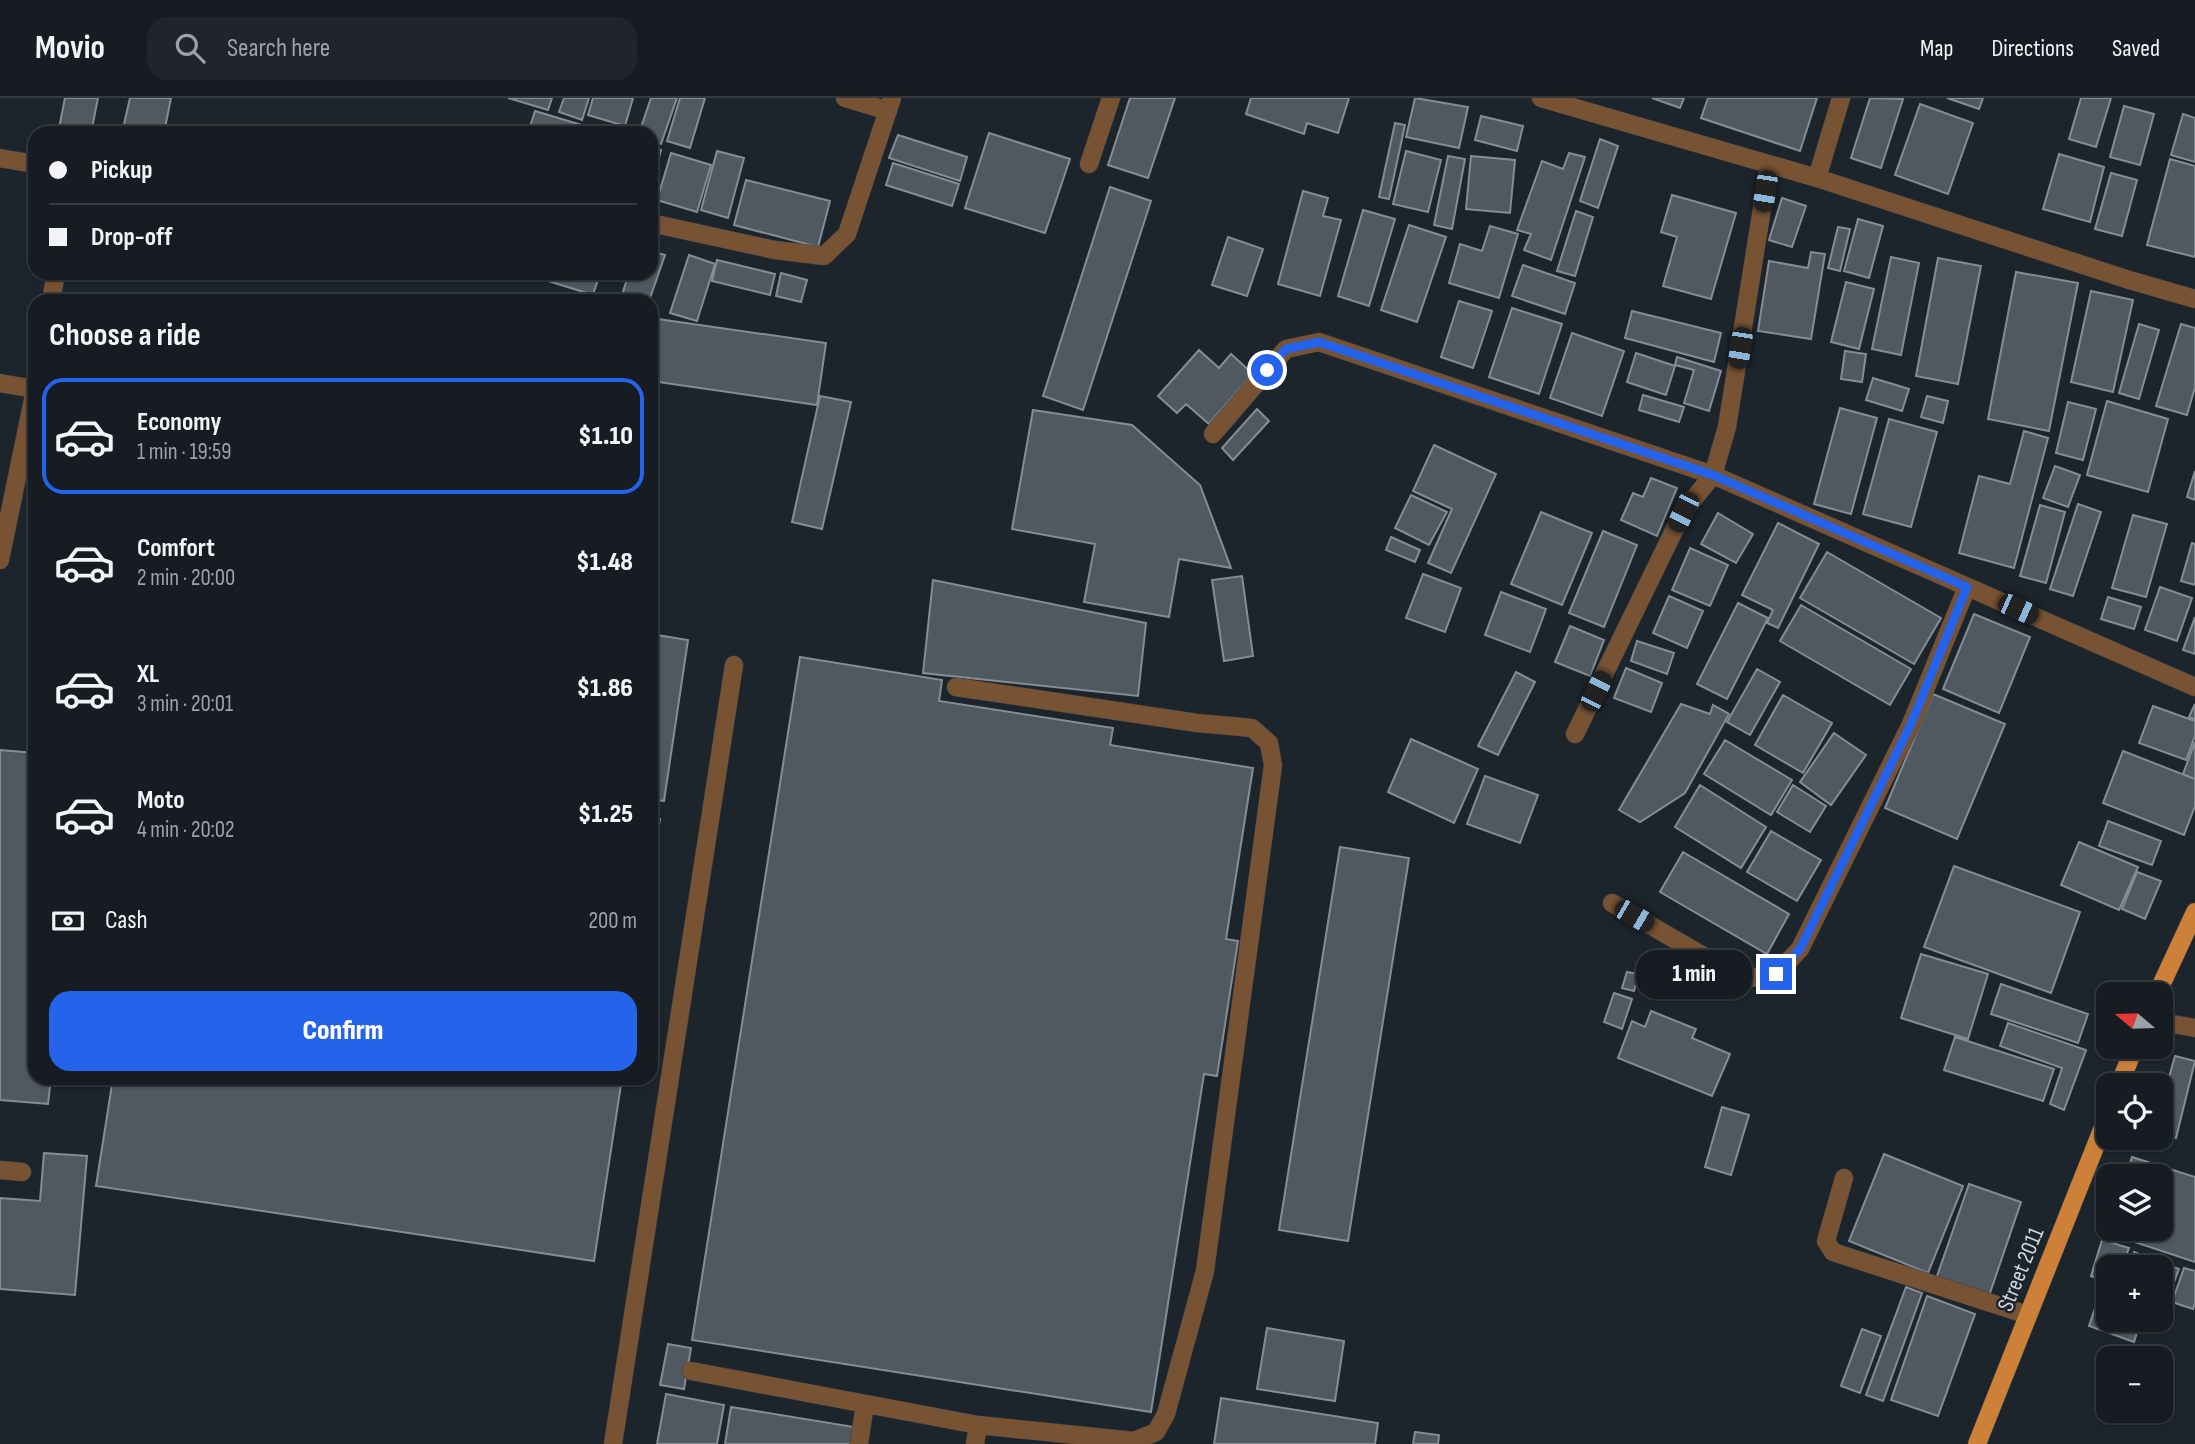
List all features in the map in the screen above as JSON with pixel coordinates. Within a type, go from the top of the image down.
[{"type":"main road","points":[[2163,982],[2195,912]]},
{"type":"main road","name":"Street 2011","points":[[1977,1444],[2096,1145]]},
{"type":"street","points":[[658,225],[775,250],[824,256],[847,234],[890,105],[845,98]]},
{"type":"street","points":[[1089,164],[1111,98]]},
{"type":"street","points":[[1541,98],[1564,101],[1817,178],[2195,299]]},
{"type":"street","points":[[1817,178],[1841,98]]},
{"type":"street","points":[[0,158],[28,163]]},
{"type":"street","points":[[1575,734],[1683,512],[1713,475],[1727,427],[1769,165]]},
{"type":"street","points":[[1213,434],[1286,349],[1319,342],[1713,475],[2195,687]]},
{"type":"street","points":[[0,383],[28,389]]},
{"type":"street","points":[[0,560],[28,424]]},
{"type":"street","points":[[1612,903],[1743,979],[1776,974],[1800,949],[1911,724],[1967,587]]},
{"type":"street","points":[[613,1444],[734,665]]},
{"type":"street","points":[[691,1371],[978,1425],[1134,1441],[1156,1432],[1166,1414],[1205,1271],[1273,765],[1269,743],[1252,728],[1197,723],[956,687]]},
{"type":"street","points":[[2174,1024],[2195,1028]]},
{"type":"street","points":[[0,1170],[22,1172]]},
{"type":"street","points":[[1844,1178],[1826,1241],[1833,1252],[2028,1315]]},
{"type":"street","points":[[859,1444],[865,1404]]},
{"type":"street","points":[[975,1444],[978,1425]]},
{"type":"building","points":[[65,98],[98,98],[92,126],[59,126]]},
{"type":"building","points":[[130,98],[171,98],[165,126],[124,126]]},
{"type":"building","points":[[508,98],[552,98],[548,110]]},
{"type":"building","points":[[564,98],[589,98],[582,120],[559,112]]},
{"type":"building","points":[[593,98],[633,98],[625,126],[588,115]]},
{"type":"building","points":[[651,98],[677,98],[661,144],[658,143],[658,126],[641,126]]},
{"type":"building","points":[[680,98],[705,98],[690,148],[667,141]]},
{"type":"building","points":[[1130,98],[1175,98],[1148,178],[1108,165]]},
{"type":"building","points":[[1251,98],[1349,98],[1338,133],[1307,123],[1304,134],[1246,114]]},
{"type":"building","points":[[1415,98],[1468,107],[1459,148],[1406,137]]},
{"type":"building","points":[[1652,98],[1684,98],[1680,108]]},
{"type":"building","points":[[1708,98],[1817,98],[1800,151],[1701,118]]},
{"type":"building","points":[[1870,98],[1903,99],[1881,168],[1851,158]]},
{"type":"building","points":[[1947,98],[1983,98],[1979,109]]},
{"type":"building","points":[[2081,98],[2111,98],[2096,147],[2069,139]]},
{"type":"building","points":[[1920,104],[1973,123],[1948,194],[1895,175]]},
{"type":"building","points":[[2124,106],[2154,114],[2140,165],[2110,157]]},
{"type":"building","points":[[535,111],[585,126],[530,126]]},
{"type":"building","points":[[2183,114],[2195,118],[2195,162],[2171,155]]},
{"type":"building","points":[[1481,116],[1523,126],[1517,151],[1475,140]]},
{"type":"building","points":[[1395,123],[1405,125],[1389,199],[1379,197]]},
{"type":"building","points":[[989,133],[1070,159],[1045,233],[965,208]]},
{"type":"building","points":[[898,135],[967,157],[960,181],[889,158]]},
{"type":"building","points":[[1600,139],[1618,146],[1598,208],[1580,201]]},
{"type":"building","points":[[717,151],[744,158],[728,218],[701,210]]},
{"type":"building","points":[[1406,151],[1441,160],[1428,212],[1393,204]]},
{"type":"building","points":[[671,153],[711,165],[697,212],[658,200]]},
{"type":"building","points":[[1569,153],[1585,157],[1551,260],[1524,250],[1531,234],[1517,230],[1542,161],[1563,169]]},
{"type":"building","points":[[2059,154],[2104,167],[2090,222],[2043,209]]},
{"type":"building","points":[[1448,156],[1465,159],[1452,229],[1434,225]]},
{"type":"building","points":[[1471,156],[1515,160],[1510,213],[1466,209]]},
{"type":"building","points":[[2170,159],[2195,166],[2195,257],[2147,245]]},
{"type":"building","points":[[893,163],[959,184],[952,206],[886,185]]},
{"type":"building","points":[[2111,173],[2137,180],[2122,236],[2095,229]]},
{"type":"building","points":[[746,180],[830,201],[818,247],[734,225]]},
{"type":"building","points":[[1110,187],[1151,201],[1083,410],[1043,396]]},
{"type":"building","points":[[1303,191],[1328,198],[1323,216],[1341,220],[1320,296],[1278,284]]},
{"type":"building","points":[[1672,195],[1736,213],[1711,299],[1663,286],[1677,237],[1661,232]]},
{"type":"building","points":[[1782,198],[1806,206],[1792,247],[1769,240]]},
{"type":"building","points":[[1363,210],[1395,219],[1369,306],[1338,296]]},
{"type":"building","points":[[1576,211],[1593,217],[1575,276],[1557,271]]},
{"type":"building","points":[[1858,219],[1883,226],[1869,278],[1844,271]]},
{"type":"building","points":[[1409,225],[1446,237],[1417,322],[1381,310]]},
{"type":"building","points":[[1490,226],[1518,234],[1499,298],[1449,283],[1460,244],[1482,251]]},
{"type":"building","points":[[1838,227],[1850,229],[1840,271],[1828,268]]},
{"type":"building","points":[[1228,237],[1263,249],[1247,296],[1212,285]]},
{"type":"building","points":[[1811,252],[1825,254],[1811,339],[1758,331],[1769,261],[1808,268]]},
{"type":"building","points":[[658,253],[665,255],[658,275]]},
{"type":"building","points":[[689,255],[715,264],[697,321],[670,313]]},
{"type":"building","points":[[1891,257],[1919,263],[1901,355],[1872,349]]},
{"type":"building","points":[[1938,258],[1981,266],[1958,384],[1916,376]]},
{"type":"building","points":[[717,260],[775,274],[770,295],[712,281]]},
{"type":"building","points":[[1523,265],[1575,283],[1565,314],[1512,296]]},
{"type":"building","points":[[2016,272],[2078,283],[2049,431],[1988,419]]},
{"type":"building","points":[[781,273],[807,280],[801,302],[776,296]]},
{"type":"building","points":[[545,280],[598,280],[593,294]]},
{"type":"building","points":[[627,280],[656,280],[651,294],[622,294]]},
{"type":"building","points":[[1846,282],[1874,289],[1859,349],[1831,342]]},
{"type":"building","points":[[2091,291],[2133,300],[2113,392],[2071,382]]},
{"type":"building","points":[[1459,301],[1492,311],[1473,368],[1441,357]]},
{"type":"building","points":[[1512,308],[1562,324],[1539,394],[1489,377]]},
{"type":"building","points":[[1632,311],[1721,333],[1714,362],[1625,338]]},
{"type":"building","points":[[658,319],[826,343],[817,405],[658,382]]},
{"type":"building","points":[[2139,324],[2159,330],[2139,399],[2119,393]]},
{"type":"building","points":[[2181,324],[2195,328],[2195,387],[2187,415],[2156,406]]},
{"type":"building","points":[[1572,333],[1624,351],[1602,416],[1550,398]]},
{"type":"building","points":[[1199,350],[1219,368],[1231,354],[1253,374],[1209,424],[1186,404],[1177,413],[1158,396]]},
{"type":"building","points":[[1845,351],[1866,354],[1862,382],[1841,379]]},
{"type":"building","points":[[1636,353],[1675,366],[1666,395],[1627,382]]},
{"type":"building","points":[[1677,357],[1721,371],[1709,411],[1684,403],[1694,370],[1675,365]]},
{"type":"building","points":[[1873,378],[1909,389],[1902,411],[1866,400]]},
{"type":"building","points":[[1643,395],[1684,407],[1679,422],[1639,410]]},
{"type":"building","points":[[820,396],[851,402],[822,529],[792,522]]},
{"type":"building","points":[[1927,396],[1948,401],[1943,423],[1921,417]]},
{"type":"building","points":[[2107,401],[2168,419],[2148,492],[2087,475]]},
{"type":"building","points":[[2068,402],[2096,409],[2083,460],[2056,453]]},
{"type":"building","points":[[1840,408],[1877,418],[1851,514],[1814,504]]},
{"type":"building","points":[[1257,409],[1269,421],[1233,460],[1222,448]]},
{"type":"building","points":[[1033,410],[1132,425],[1200,485],[1231,568],[1179,559],[1169,617],[1084,602],[1095,544],[1012,529]]},
{"type":"building","points":[[1889,419],[1937,432],[1911,527],[1863,514]]},
{"type":"building","points":[[2024,431],[2048,438],[2014,568],[1959,553],[1979,476],[2010,484]]},
{"type":"building","points":[[1434,445],[1496,474],[1451,573],[1428,563],[1452,509],[1413,491]]},
{"type":"building","points":[[2055,466],[2080,475],[2068,507],[2043,498]]},
{"type":"building","points":[[2195,471],[2195,500],[2187,497]]},
{"type":"building","points":[[1651,478],[1677,488],[1657,536],[1621,520],[1633,493],[1643,497]]},
{"type":"building","points":[[1411,495],[1447,512],[1429,545],[1395,528]]},
{"type":"building","points":[[2078,504],[2101,512],[2073,596],[2050,589]]},
{"type":"building","points":[[2040,505],[2065,512],[2046,583],[2020,576]]},
{"type":"building","points":[[1541,512],[1592,533],[1562,605],[1511,584]]},
{"type":"building","points":[[1718,513],[1753,534],[1736,563],[1701,544]]},
{"type":"building","points":[[2133,515],[2167,524],[2146,597],[2112,588]]},
{"type":"building","points":[[1778,523],[1819,544],[1778,628],[1767,623],[1773,610],[1742,595]]},
{"type":"building","points":[[1603,531],[1637,545],[1604,627],[1569,613]]},
{"type":"building","points":[[1391,537],[1420,550],[1415,562],[1386,550]]},
{"type":"building","points":[[2192,543],[2195,544],[2195,585],[2181,581]]},
{"type":"building","points":[[1690,548],[1728,565],[1710,606],[1672,590]]},
{"type":"building","points":[[1827,552],[1941,618],[1914,664],[1800,598]]},
{"type":"building","points":[[1423,574],[1461,588],[1445,632],[1406,618]]},
{"type":"building","points":[[1242,576],[1253,656],[1224,661],[1212,580]]},
{"type":"building","points":[[933,580],[1146,623],[1138,696],[923,673]]},
{"type":"building","points":[[2160,587],[2192,598],[2177,641],[2145,630]]},
{"type":"building","points":[[1501,592],[1546,609],[1530,652],[1485,635]]},
{"type":"building","points":[[1669,596],[1703,611],[1687,648],[1653,633]]},
{"type":"building","points":[[2108,597],[2141,607],[2134,629],[2101,619]]},
{"type":"building","points":[[1738,603],[1768,618],[1727,699],[1697,684]]},
{"type":"building","points":[[1801,605],[1911,669],[1890,705],[1780,641]]},
{"type":"building","points":[[1974,614],[2030,637],[1999,713],[1943,689]]},
{"type":"building","points":[[2195,617],[2195,654],[2183,650]]},
{"type":"building","points":[[1570,626],[1604,640],[1590,676],[1555,662]]},
{"type":"building","points":[[658,635],[688,640],[664,801],[658,800]]},
{"type":"building","points":[[1637,641],[1674,653],[1667,674],[1631,661]]},
{"type":"building","points":[[800,657],[942,680],[939,701],[1113,728],[1110,745],[1253,768],[1226,939],[1238,941],[1217,1076],[1204,1074],[1151,1412],[692,1340]]},
{"type":"building","points":[[1626,668],[1662,683],[1651,712],[1614,698]]},
{"type":"building","points":[[1757,669],[1780,682],[1750,735],[1727,722]]},
{"type":"building","points":[[1516,672],[1535,682],[1498,755],[1478,746]]},
{"type":"building","points":[[1933,694],[2005,724],[1957,839],[1885,808]]},
{"type":"building","points":[[1783,695],[1832,723],[1803,773],[1755,745]]},
{"type":"building","points":[[1681,704],[1710,714],[1713,705],[1729,714],[1685,793],[1640,822],[1619,810]]},
{"type":"building","points":[[2195,704],[2195,719],[2189,717]]},
{"type":"building","points":[[2153,706],[2195,721],[2195,736],[2186,760],[2139,743]]},
{"type":"building","points":[[1834,733],[1866,755],[1831,805],[1800,782]]},
{"type":"building","points":[[1411,739],[1478,769],[1454,823],[1388,792]]},
{"type":"building","points":[[1725,740],[1792,780],[1771,815],[1704,774]]},
{"type":"building","points":[[2195,742],[2195,779],[2183,774]]},
{"type":"building","points":[[0,750],[28,752],[28,1085],[50,1085],[48,1104],[0,1100]]},
{"type":"building","points":[[2123,751],[2195,779],[2195,806],[2184,835],[2103,803]]},
{"type":"building","points":[[1485,776],[1538,795],[1520,843],[1467,824]]},
{"type":"building","points":[[1700,785],[1766,827],[1741,868],[1675,827]]},
{"type":"building","points":[[1793,785],[1826,806],[1810,832],[1777,812]]},
{"type":"building","points":[[2108,821],[2161,841],[2152,865],[2099,846]]},
{"type":"building","points":[[1771,831],[1821,860],[1797,901],[1747,872]]},
{"type":"building","points":[[2079,842],[2138,867],[2119,910],[2061,885]]},
{"type":"building","points":[[1340,847],[1409,858],[1348,1241],[1279,1230]]},
{"type":"building","points":[[1683,852],[1789,914],[1767,954],[1660,892]]},
{"type":"building","points":[[1954,866],[2080,912],[2051,993],[1924,947]]},
{"type":"building","points":[[2137,872],[2161,881],[2145,919],[2122,909]]},
{"type":"building","points":[[1921,954],[1988,974],[1968,1039],[1901,1018]]},
{"type":"building","points":[[1627,972],[1639,974],[1634,991],[1622,988]]},
{"type":"building","points":[[2001,984],[2088,1014],[2078,1043],[1991,1014]]},
{"type":"building","points":[[1614,993],[1632,999],[1622,1029],[1604,1022]]},
{"type":"building","points":[[1651,1011],[1696,1029],[1692,1038],[1730,1054],[1712,1096],[1618,1058],[1632,1021],[1645,1027]]},
{"type":"building","points":[[2008,1023],[2086,1050],[2064,1110],[2050,1104],[2062,1068],[2000,1046]]},
{"type":"building","points":[[1955,1037],[2054,1069],[2043,1101],[1944,1070]]},
{"type":"building","points":[[2175,1056],[2195,1061],[2176,1138],[2173,1137],[2173,1073],[2170,1073]]},
{"type":"building","points":[[112,1085],[621,1085],[594,1261],[96,1186]]},
{"type":"building","points":[[1722,1107],[1749,1115],[1731,1175],[1705,1167]]},
{"type":"building","points":[[44,1153],[87,1156],[75,1295],[0,1289],[0,1198],[40,1201]]},
{"type":"building","points":[[1884,1154],[1963,1186],[1928,1273],[1849,1241]]},
{"type":"building","points":[[2132,1157],[2154,1164],[2130,1164]]},
{"type":"building","points":[[2173,1170],[2195,1177],[2195,1262],[2131,1241],[2173,1241]]},
{"type":"building","points":[[1969,1184],[2021,1202],[1989,1296],[1936,1279]]},
{"type":"building","points":[[2102,1241],[2129,1248],[2126,1255],[2097,1255]]},
{"type":"building","points":[[2096,1260],[2096,1278],[2091,1276]]},
{"type":"building","points":[[2173,1267],[2179,1269],[2173,1285]]},
{"type":"building","points":[[2184,1268],[2195,1271],[2193,1309],[2173,1302]]},
{"type":"building","points":[[1906,1287],[1922,1293],[1883,1401],[1866,1395]]},
{"type":"building","points":[[1927,1296],[1975,1314],[1938,1416],[1891,1400]]},
{"type":"building","points":[[2096,1306],[2096,1328],[2089,1326]]},
{"type":"building","points":[[1267,1328],[1344,1341],[1335,1401],[1257,1389]]},
{"type":"building","points":[[1862,1329],[1881,1336],[1860,1393],[1841,1386]]},
{"type":"building","points":[[2106,1332],[2137,1332],[2134,1342]]},
{"type":"building","points":[[668,1344],[691,1348],[684,1389],[660,1385]]},
{"type":"building","points":[[666,1394],[724,1405],[717,1444],[657,1444]]},
{"type":"building","points":[[1221,1398],[1378,1423],[1375,1444],[1214,1444]]},
{"type":"building","points":[[731,1407],[854,1427],[851,1444],[725,1444]]},
{"type":"building","points":[[1415,1432],[1439,1435],[1438,1444],[1413,1444]]},
{"type":"route","points":[[1267,370],[1286,349],[1319,342],[1713,475],[1967,587],[1911,724],[1800,949],[1776,974]]}]
